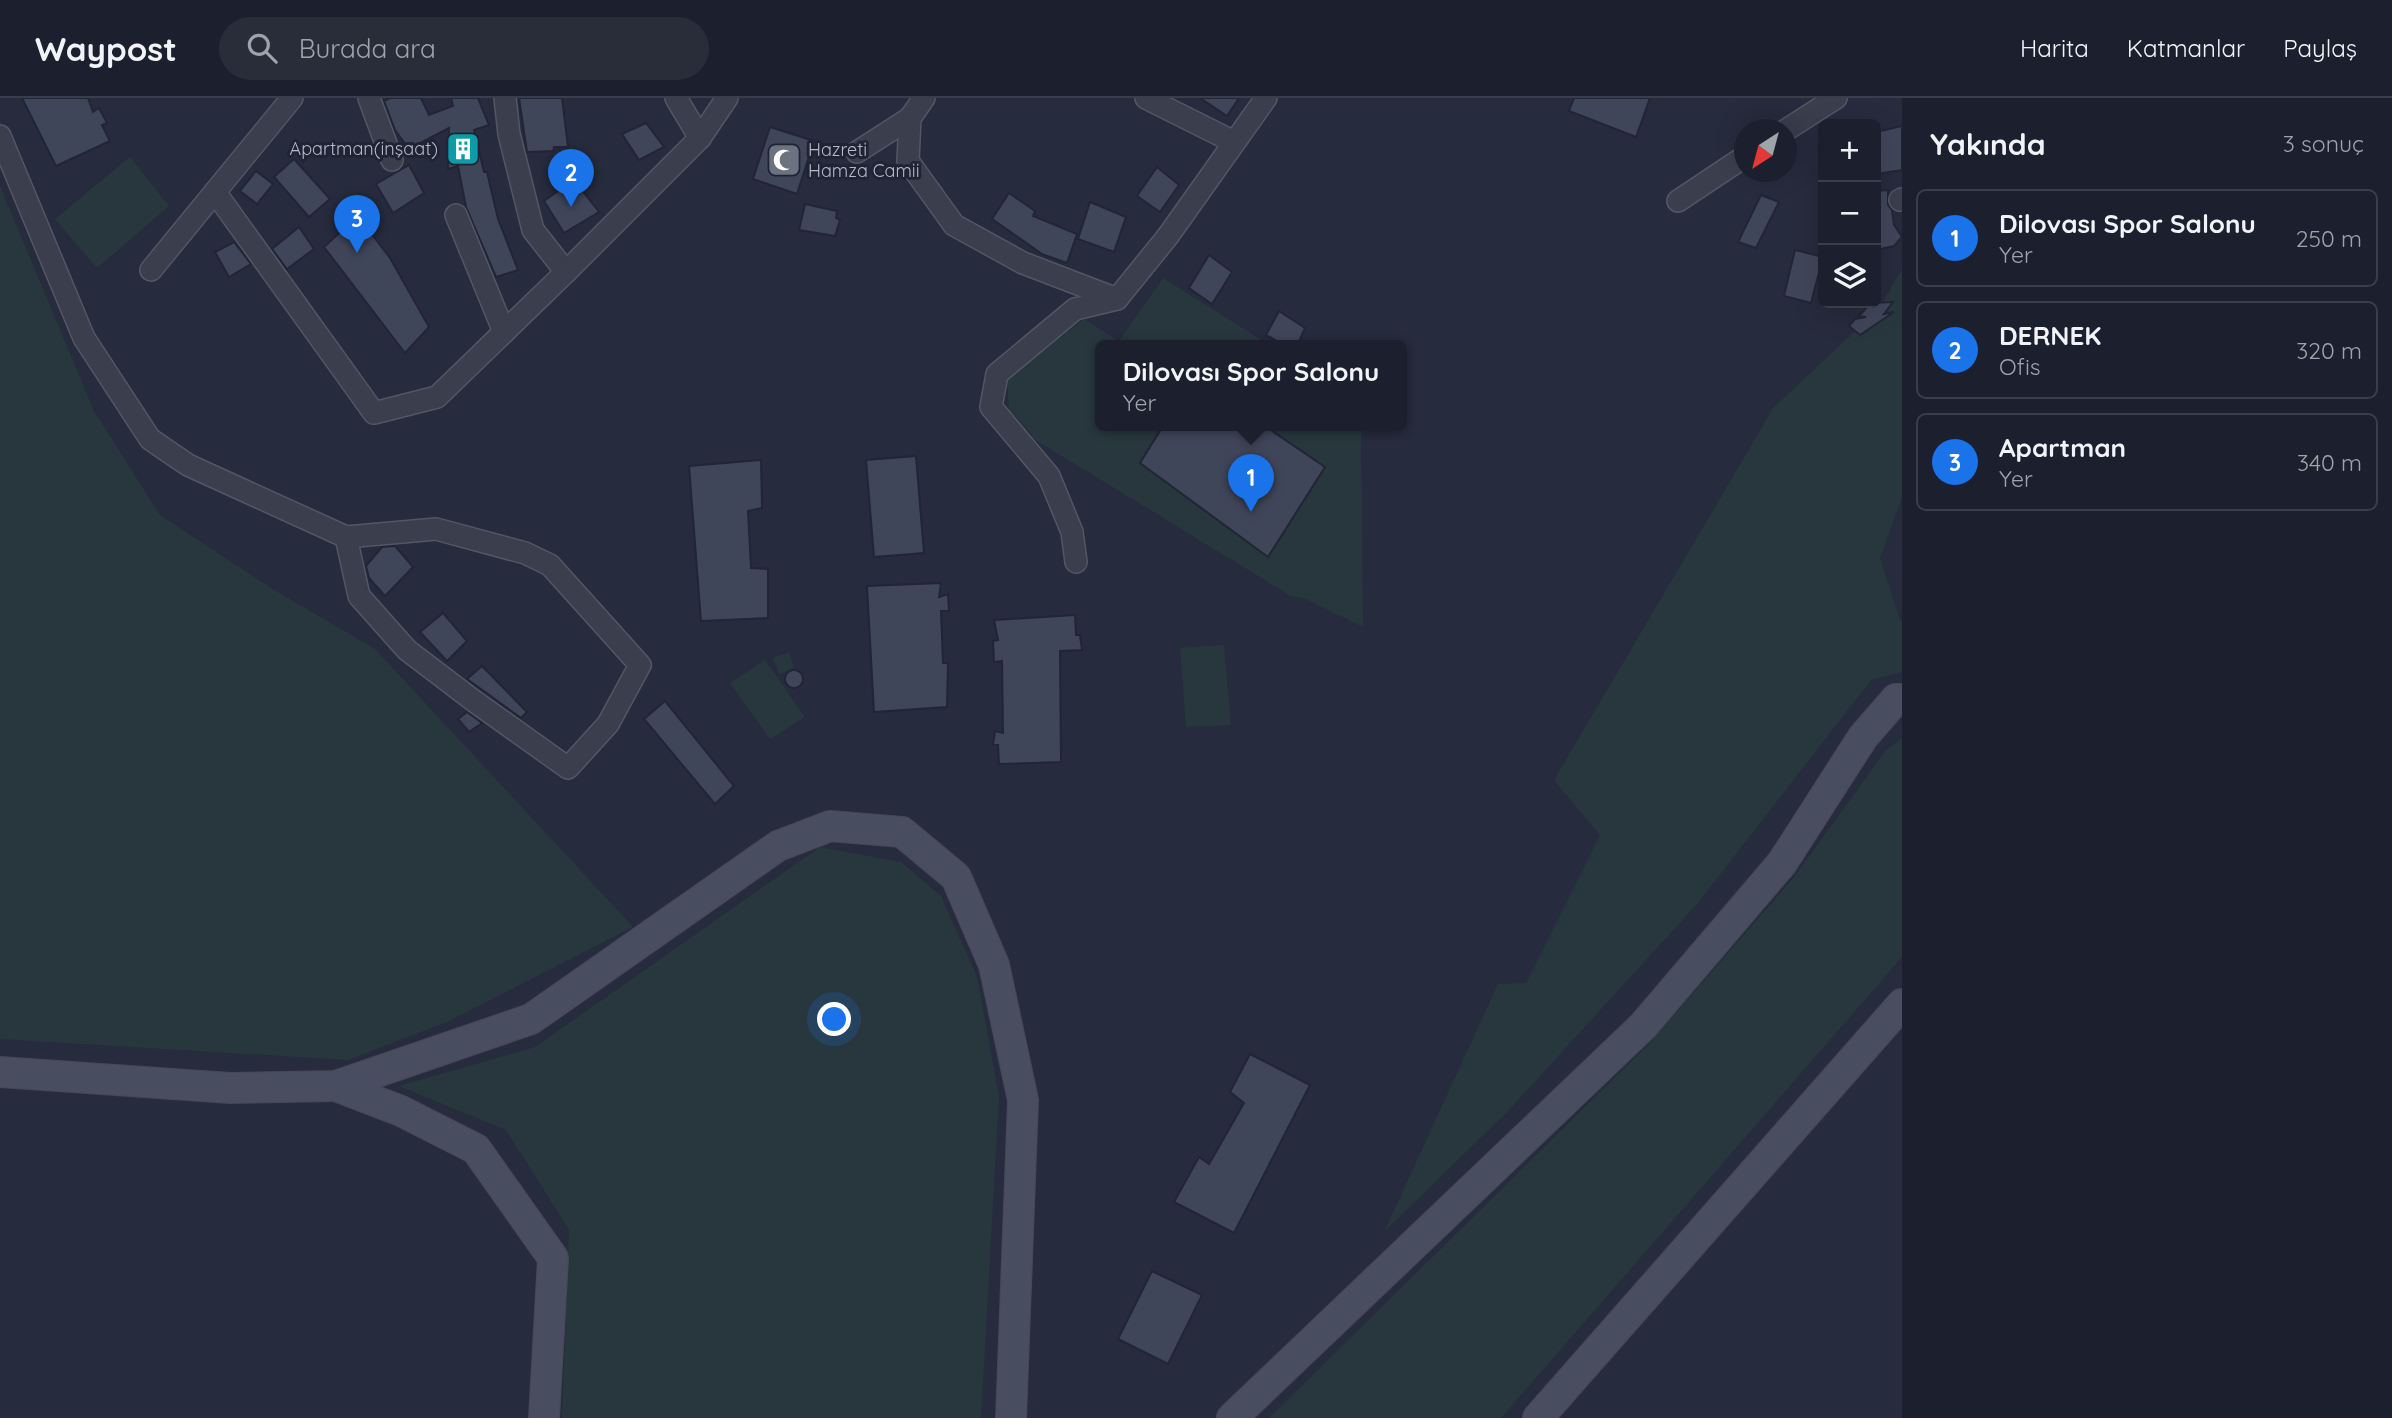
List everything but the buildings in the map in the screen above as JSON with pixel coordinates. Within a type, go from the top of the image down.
[{"type":"street","points":[[151,270],[292,98]]},
{"type":"street","points":[[369,98],[392,160]]},
{"type":"street","points":[[505,98],[509,134],[533,230],[566,272]]},
{"type":"street","points":[[676,98],[700,138]]},
{"type":"street","points":[[215,192],[374,413],[437,397],[700,138],[727,98]]},
{"type":"street","points":[[857,152],[910,118],[924,98]]},
{"type":"street","points":[[1146,98],[1234,142]]},
{"type":"street","points":[[1076,562],[1072,532],[1049,476],[991,407],[997,374],[1075,309],[1117,299],[1168,236],[1266,98]]},
{"type":"street","points":[[1797,123],[1836,98]]},
{"type":"street","points":[[910,118],[908,161],[954,225],[1023,263],[1117,299]]},
{"type":"street","points":[[0,136],[85,338],[150,439],[188,464],[346,537],[436,529],[525,553],[550,565],[640,665],[608,724],[568,768],[495,716],[407,650],[359,596],[346,537]]},
{"type":"street","points":[[1678,201],[1734,164]]},
{"type":"street","points":[[456,215],[504,332]]},
{"type":"street","points":[[1233,1418],[1643,1026],[1782,863],[1863,737],[1896,699],[1902,699]]},
{"type":"street","points":[[0,1072],[230,1088],[335,1086],[531,1019],[778,846],[830,826],[902,832],[956,877],[995,965],[1023,1100],[1011,1418]]},
{"type":"street","points":[[1538,1418],[1902,1004]]},
{"type":"street","points":[[335,1086],[401,1111],[476,1149],[553,1258],[544,1418]]},
{"type":"shaded area","points":[[130,157],[169,206],[97,268],[55,219]]},
{"type":"shaded area","points":[[0,186],[94,411],[160,515],[271,588],[375,649],[633,927],[447,1022],[348,1060],[0,1039]]},
{"type":"shaded area","points":[[1902,269],[1902,498],[1880,558],[1902,621],[1902,672],[1871,680],[1698,903],[1508,1111],[1384,1232],[1498,984],[1526,983],[1600,835],[1554,780],[1774,407],[1881,308]]},
{"type":"shaded area","points":[[1163,278],[1261,340],[1120,340]]},
{"type":"shaded area","points":[[1084,319],[1117,340],[1095,340],[1095,431],[1361,431],[1363,627],[1304,598],[1291,596],[1034,439],[1009,410],[1007,379]]},
{"type":"shaded area","points":[[1224,645],[1231,725],[1186,727],[1180,648]]},
{"type":"shaded area","points":[[789,652],[794,668],[779,674],[773,658]]},
{"type":"shaded area","points":[[765,660],[805,717],[770,739],[730,683]]},
{"type":"shaded area","points":[[1902,738],[1902,957],[1501,1418],[1269,1418],[1647,1046],[1795,876],[1886,750]]},
{"type":"shaded area","points":[[820,847],[901,862],[941,896],[977,977],[999,1096],[981,1418],[562,1418],[569,1230],[506,1130],[399,1086],[535,1047]]},
{"type":"place","name":"Apartman(inşaat)","points":[[463,149]]},
{"type":"place","name":"Hazreti Hamza Camii","points":[[784,160]]},
{"type":"place","name":"DERNEK","points":[[571,207]]},
{"type":"place","name":"Apartman","points":[[357,253]]},
{"type":"place","name":"Dilovası Spor Salonu","points":[[1251,512]]}]
